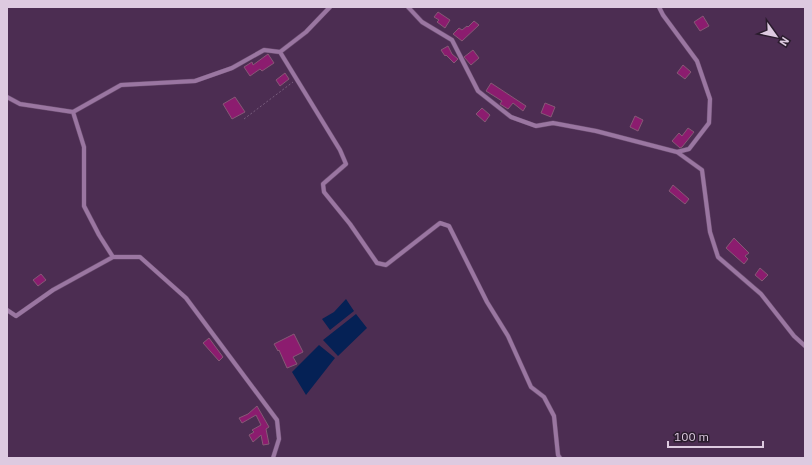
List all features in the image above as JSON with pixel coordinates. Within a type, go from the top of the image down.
[{"type":"street","points":[[7,97],[20,104],[74,112],[121,85],[195,81],[232,68],[264,50],[280,52],[306,32],[330,7]]},
{"type":"street","points":[[408,7],[422,22],[452,40],[478,91],[511,117],[536,126],[553,123],[596,131],[677,152],[702,170],[710,232],[718,257],[761,294],[794,336],[805,346]]},
{"type":"street","points":[[659,7],[663,15],[697,61],[710,99],[709,123],[689,149],[677,152]]},
{"type":"street","points":[[280,52],[340,150],[346,164],[323,184],[324,192],[350,224],[377,263],[386,265],[440,223],[449,226],[487,302],[508,336],[531,387],[544,398],[554,416],[556,441],[558,455],[560,458]]},
{"type":"street","points":[[74,112],[84,147],[84,206],[99,236],[114,257]]},
{"type":"street","points":[[7,310],[16,316],[53,290],[114,257],[140,257],[186,298],[277,420],[279,439],[273,458]]},
{"type":"path","points":[[244,118],[297,80]]},
{"type":"water","points":[[346,299],[354,311],[330,330],[322,319],[334,312]]},
{"type":"water","points":[[356,314],[367,328],[338,356],[323,340]]},
{"type":"water","points":[[319,345],[335,358],[306,395],[292,372]]},
{"type":"building","points":[[438,12],[450,20],[445,28],[437,22],[439,20],[434,17]]},
{"type":"building","points":[[703,16],[709,26],[700,31],[694,22]]},
{"type":"building","points":[[474,21],[479,25],[462,41],[453,34],[459,28],[462,30],[467,26],[468,27]]},
{"type":"building","points":[[448,46],[452,54],[458,59],[454,63],[446,55],[445,56],[441,50]]},
{"type":"building","points":[[473,50],[479,58],[471,65],[464,57]]},
{"type":"building","points":[[268,54],[274,63],[262,71],[260,69],[250,76],[244,67],[252,62],[253,65]]},
{"type":"building","points":[[683,65],[691,72],[685,79],[677,73]]},
{"type":"building","points":[[285,73],[289,79],[280,86],[276,80]]},
{"type":"building","points":[[491,83],[526,106],[523,111],[513,103],[508,109],[500,104],[502,101],[486,91]]},
{"type":"building","points":[[235,97],[245,112],[232,119],[223,104]]},
{"type":"building","points":[[545,103],[555,107],[551,117],[541,113]]},
{"type":"building","points":[[482,108],[490,115],[485,122],[476,114]]},
{"type":"building","points":[[635,116],[643,120],[638,131],[630,127]]},
{"type":"building","points":[[688,128],[694,132],[680,148],[672,141],[679,133],[682,136]]},
{"type":"building","points":[[673,185],[689,199],[685,204],[669,191]]},
{"type":"building","points":[[734,238],[749,253],[745,256],[748,259],[744,264],[726,248]]},
{"type":"building","points":[[760,268],[768,275],[762,281],[755,275]]},
{"type":"building","points":[[41,274],[46,280],[38,286],[33,280]]},
{"type":"building","points":[[294,334],[303,352],[293,357],[297,364],[287,368],[279,350],[278,351],[274,344]]},
{"type":"building","points":[[209,338],[223,357],[219,361],[203,343]]},
{"type":"building","points":[[257,406],[269,427],[266,429],[269,444],[263,445],[261,435],[253,442],[249,435],[254,432],[252,430],[261,425],[256,415],[242,423],[239,418],[248,414]]}]
